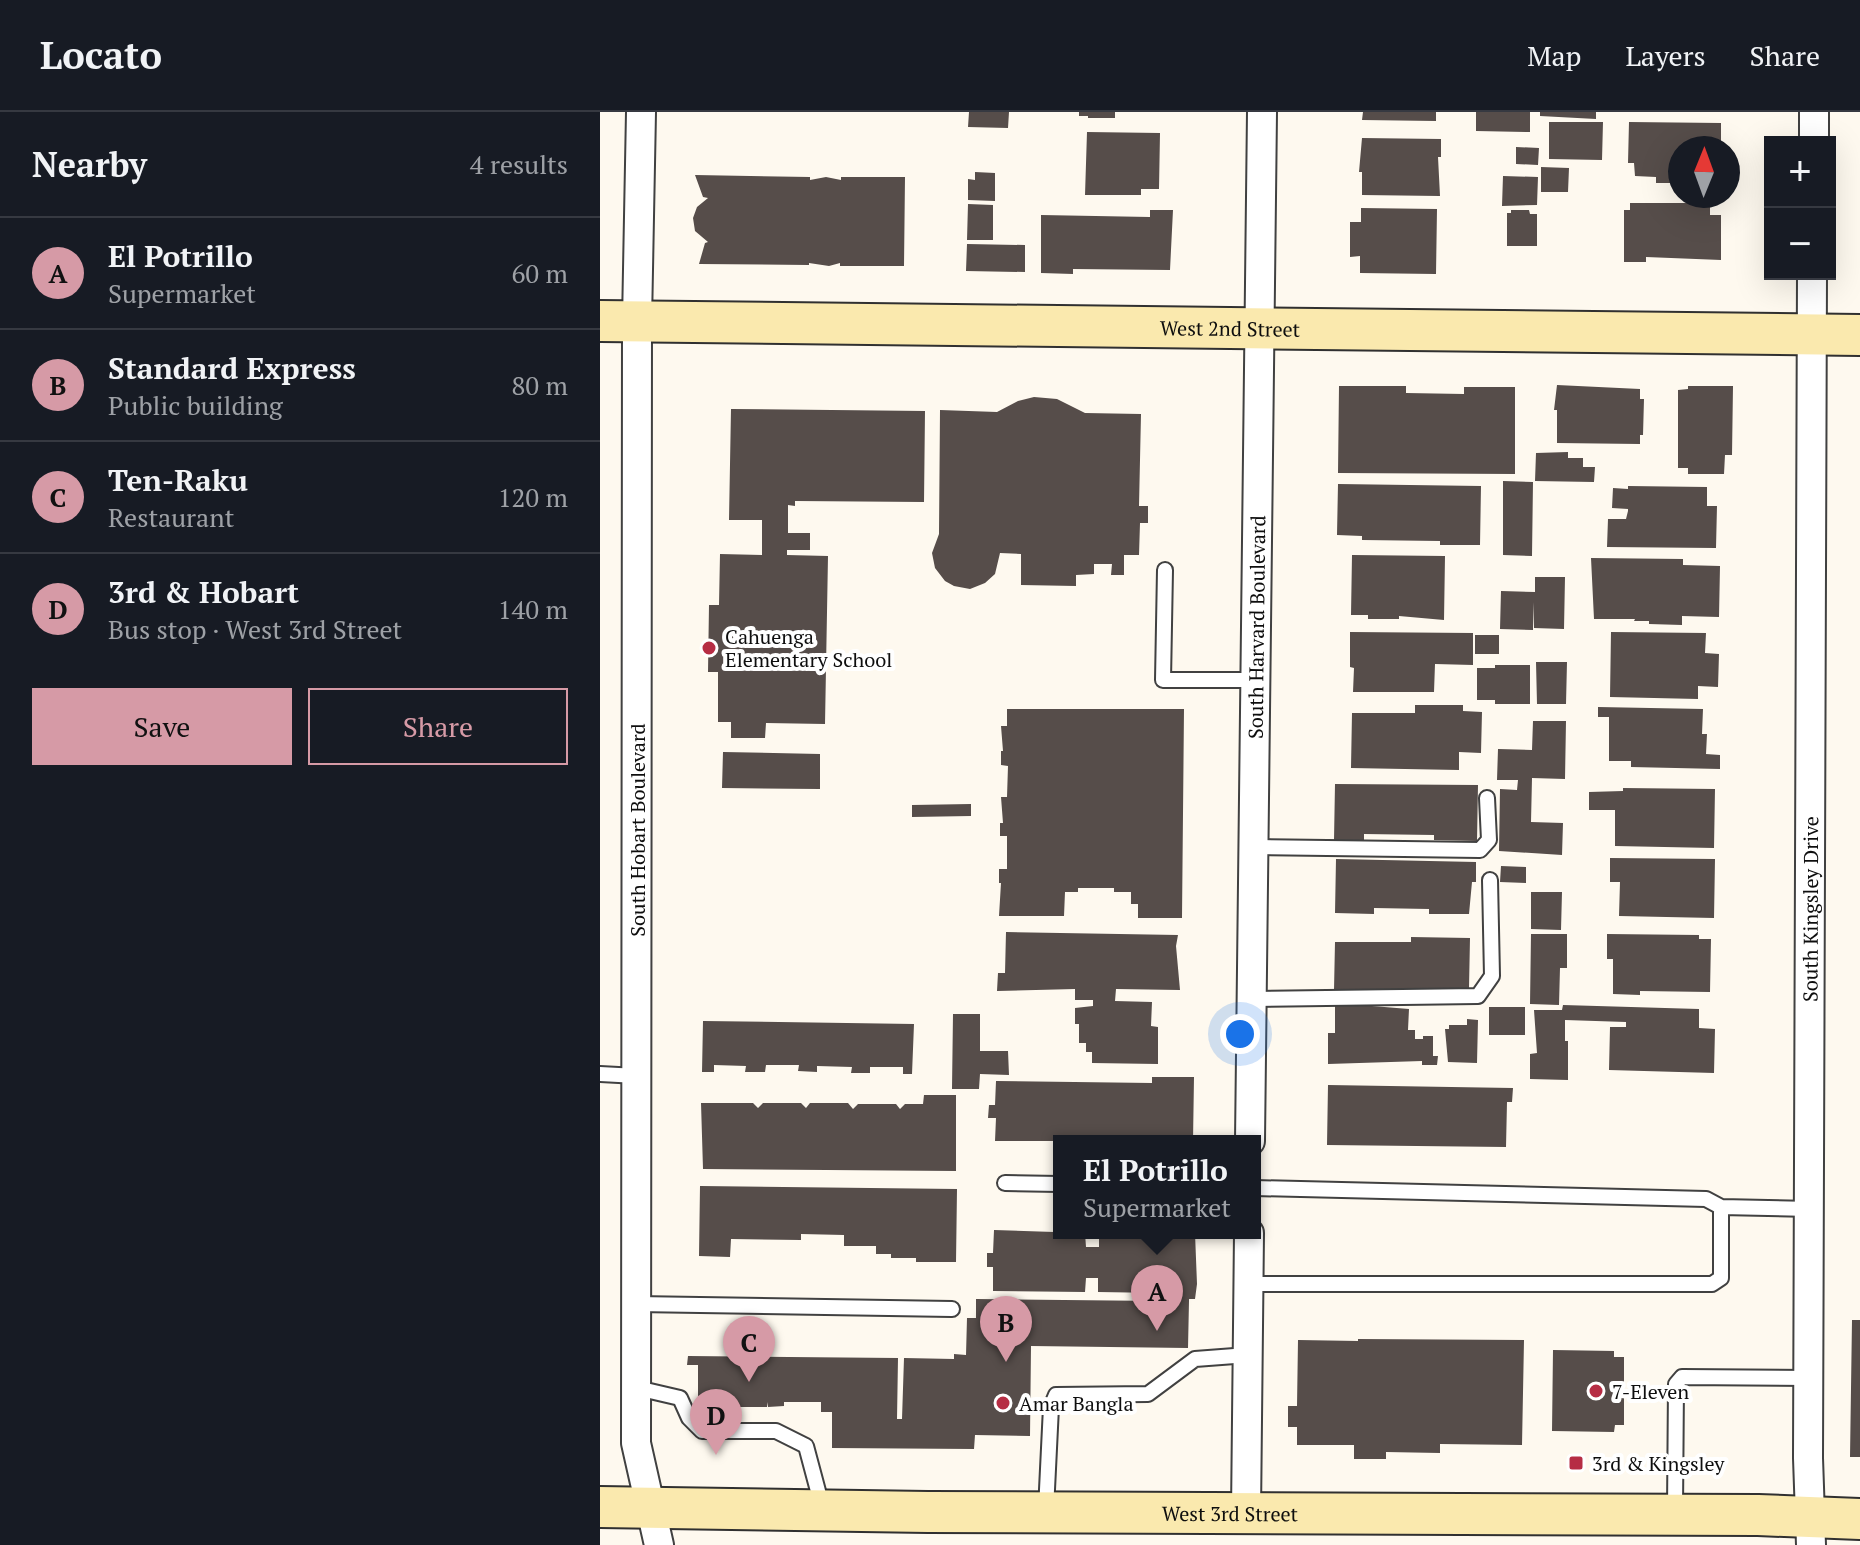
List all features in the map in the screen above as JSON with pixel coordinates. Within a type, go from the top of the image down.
[{"type":"main road","name":"West 2nd Street","points":[[619,322],[1860,335]]},
{"type":"main road","name":"West 3rd Street","points":[[600,1507],[655,1526],[823,1510],[1046,1512],[1246,1529],[1675,1517],[1810,1531],[1860,1519]]},
{"type":"street","name":"South Hobart Boulevard","points":[[641,112],[619,322],[637,1076],[637,1449],[655,1526]]},
{"type":"street","name":"South Harvard Boulevard","points":[[1250,1135],[1262,112]]},
{"type":"street","points":[[1814,112],[1814,136]]},
{"type":"street","name":"South Kingsley Drive","points":[[1810,1531],[1812,280]]},
{"type":"street","points":[[1246,1529],[1248,1355],[1262,1284],[1251,1239]]},
{"type":"lane","points":[[1165,570],[1163,680],[1256,680]]},
{"type":"lane","points":[[1254,847],[1480,850],[1489,840],[1487,798]]},
{"type":"lane","points":[[1253,999],[1478,996],[1492,976],[1490,880]]},
{"type":"lane","points":[[600,1074],[637,1076]]},
{"type":"lane","points":[[1005,1183],[1053,1184]]},
{"type":"lane","points":[[1261,1188],[1706,1199],[1721,1207],[1811,1209]]},
{"type":"lane","points":[[1262,1284],[1712,1284],[1721,1278],[1721,1207]]},
{"type":"lane","points":[[636,1304],[952,1309]]},
{"type":"lane","points":[[1046,1512],[1051,1407],[1056,1395],[1148,1394],[1195,1359],[1248,1355]]},
{"type":"lane","points":[[1675,1517],[1678,1380],[1682,1377],[1810,1378]]},
{"type":"lane","points":[[637,1388],[680,1398],[689,1418],[702,1431],[776,1431],[806,1446],[823,1510]]},
{"type":"building","points":[[969,112],[1009,112],[1008,128],[968,127]]},
{"type":"building","points":[[1079,112],[1115,112],[1115,118],[1088,118],[1079,116]]},
{"type":"building","points":[[1363,112],[1436,112],[1436,121],[1362,120]]},
{"type":"building","points":[[1476,112],[1530,112],[1530,132],[1476,131]]},
{"type":"building","points":[[1540,112],[1596,112],[1596,119],[1540,116]]},
{"type":"building","points":[[1549,122],[1603,122],[1602,160],[1549,159]]},
{"type":"building","points":[[1629,122],[1721,123],[1721,136],[1668,136],[1668,183],[1656,183],[1656,177],[1635,176],[1634,163],[1628,163]]},
{"type":"building","points":[[1087,132],[1160,133],[1159,189],[1141,189],[1141,195],[1085,195]]},
{"type":"building","points":[[1362,138],[1441,139],[1441,157],[1438,157],[1440,196],[1362,195],[1362,172],[1359,172]]},
{"type":"building","points":[[1516,147],[1539,148],[1538,165],[1516,164]]},
{"type":"building","points":[[1541,167],[1569,168],[1568,192],[1541,192]]},
{"type":"building","points":[[975,172],[995,173],[995,201],[968,200],[968,179],[975,180]]},
{"type":"building","points":[[695,175],[810,177],[810,180],[826,177],[841,180],[841,177],[905,177],[904,266],[699,264],[708,242],[695,231],[693,218],[697,207],[708,198],[703,197]]},
{"type":"building","points":[[1503,176],[1538,177],[1537,205],[1502,206]]},
{"type":"building","points":[[1630,203],[1668,203],[1668,208],[1710,208],[1710,215],[1721,215],[1721,260],[1646,257],[1646,262],[1624,262],[1624,210],[1630,210]]},
{"type":"building","points":[[968,204],[993,205],[993,240],[967,240]]},
{"type":"building","points":[[1361,208],[1437,209],[1436,274],[1360,273],[1360,256],[1350,257],[1350,222],[1361,222]]},
{"type":"building","points":[[1150,210],[1173,210],[1170,270],[1073,269],[1073,274],[1041,273],[1041,215],[1150,217]]},
{"type":"building","points":[[1511,210],[1529,210],[1530,214],[1537,214],[1537,246],[1507,246],[1507,213]]},
{"type":"building","points":[[967,244],[1025,245],[1025,272],[966,271]]},
{"type":"building","points":[[1557,385],[1640,389],[1640,399],[1644,399],[1640,444],[1557,443],[1557,410],[1554,410]]},
{"type":"building","points":[[1339,386],[1406,386],[1406,393],[1464,394],[1464,387],[1515,387],[1515,474],[1338,473]]},
{"type":"building","points":[[1688,386],[1733,386],[1732,455],[1725,455],[1724,474],[1688,474],[1688,468],[1678,468],[1678,390],[1688,389]]},
{"type":"building","points":[[1034,397],[1057,399],[1085,413],[1141,414],[1139,506],[1148,506],[1148,523],[1140,523],[1139,555],[1124,555],[1124,575],[1111,575],[1112,564],[1094,564],[1094,574],[1076,575],[1076,586],[1021,585],[1021,554],[1000,553],[995,574],[985,583],[970,589],[954,586],[945,581],[935,568],[932,553],[939,534],[940,410],[997,412]]},
{"type":"building","points":[[731,409],[925,411],[924,502],[795,501],[795,506],[788,505],[788,533],[810,533],[810,550],[787,550],[787,555],[828,556],[825,724],[766,723],[765,738],[731,738],[731,722],[718,722],[718,672],[708,672],[709,605],[719,605],[720,554],[762,555],[762,520],[729,520]]},
{"type":"building","points":[[1568,452],[1568,458],[1583,458],[1583,467],[1595,467],[1594,482],[1535,481],[1536,453]]},
{"type":"building","points":[[1503,481],[1533,482],[1532,556],[1503,555]]},
{"type":"building","points":[[1338,484],[1481,486],[1480,545],[1362,540],[1362,536],[1337,535]]},
{"type":"building","points":[[1628,486],[1707,487],[1707,506],[1717,506],[1716,548],[1607,547],[1608,519],[1626,519],[1628,511],[1612,508],[1613,488],[1628,489]]},
{"type":"building","points":[[1352,555],[1445,556],[1444,620],[1399,616],[1399,619],[1368,619],[1368,615],[1351,615]]},
{"type":"building","points":[[1591,558],[1683,559],[1683,565],[1720,566],[1719,617],[1682,616],[1682,625],[1649,624],[1649,621],[1635,619],[1594,619]]},
{"type":"building","points":[[1535,577],[1565,577],[1564,629],[1534,628],[1533,602],[1533,630],[1500,629],[1501,591],[1535,592]]},
{"type":"building","points":[[1350,632],[1473,633],[1473,665],[1435,664],[1434,692],[1353,692]]},
{"type":"building","points":[[1611,632],[1706,633],[1705,653],[1719,654],[1718,687],[1698,686],[1698,699],[1610,697]]},
{"type":"building","points":[[1475,635],[1499,635],[1499,654],[1475,654]]},
{"type":"building","points":[[1536,662],[1567,662],[1566,704],[1537,704]]},
{"type":"building","points":[[1495,665],[1530,665],[1530,704],[1495,704],[1495,700],[1477,700],[1477,668],[1495,668]]},
{"type":"building","points":[[1415,705],[1463,705],[1463,711],[1482,712],[1481,753],[1459,752],[1459,770],[1351,768],[1352,713],[1415,713]]},
{"type":"building","points":[[1598,707],[1703,709],[1702,734],[1707,734],[1706,754],[1720,755],[1720,769],[1631,767],[1631,761],[1609,761],[1609,717],[1598,717]]},
{"type":"building","points":[[1007,709],[1184,709],[1182,918],[1138,918],[1138,904],[1131,904],[1131,892],[1114,892],[1114,888],[1078,888],[1078,892],[1065,892],[1064,916],[999,916],[999,869],[1007,869],[1007,836],[1000,836],[1000,823],[1003,823],[1001,797],[1007,797],[1008,766],[1001,765],[1001,726],[1007,726]]},
{"type":"building","points":[[1533,721],[1566,721],[1565,779],[1532,778],[1531,822],[1563,823],[1562,855],[1499,851],[1500,789],[1517,790],[1518,780],[1497,780],[1498,749],[1532,750]]},
{"type":"building","points":[[723,752],[820,754],[820,789],[722,788]]},
{"type":"building","points":[[1335,784],[1478,785],[1477,841],[1434,840],[1434,835],[1364,834],[1364,840],[1334,840]]},
{"type":"building","points":[[1623,788],[1715,789],[1714,848],[1615,846],[1615,810],[1589,810],[1589,792],[1623,791]]},
{"type":"building","points":[[971,804],[971,816],[912,817],[912,805]]},
{"type":"building","points":[[1610,858],[1715,859],[1714,918],[1619,916],[1620,882],[1610,882]]},
{"type":"building","points":[[1336,859],[1476,862],[1476,882],[1472,882],[1469,914],[1429,914],[1429,909],[1374,908],[1374,914],[1335,913]]},
{"type":"building","points":[[1501,866],[1526,867],[1526,883],[1500,882]]},
{"type":"building","points":[[1531,892],[1562,892],[1561,930],[1531,929]]},
{"type":"building","points":[[1006,932],[1178,935],[1180,990],[1116,989],[1115,1001],[1152,1002],[1151,1026],[1158,1027],[1158,1064],[1092,1063],[1092,1052],[1086,1052],[1086,1043],[1079,1043],[1075,1008],[1093,1006],[1093,1000],[1075,1000],[1075,989],[997,991],[998,973],[1005,973]]},
{"type":"building","points":[[1531,934],[1567,934],[1567,968],[1560,968],[1559,1005],[1530,1004]]},
{"type":"building","points":[[1607,934],[1699,935],[1699,939],[1711,939],[1710,992],[1640,991],[1640,995],[1613,994],[1613,959],[1607,959]]},
{"type":"building","points":[[1411,937],[1470,938],[1469,988],[1334,990],[1335,942],[1411,942]]},
{"type":"building","points":[[1335,1003],[1409,1009],[1408,1030],[1415,1030],[1415,1039],[1433,1036],[1433,1056],[1438,1056],[1437,1065],[1422,1065],[1422,1061],[1328,1064],[1328,1033],[1335,1033]]},
{"type":"building","points":[[1563,1005],[1699,1009],[1699,1028],[1715,1029],[1714,1073],[1609,1070],[1610,1027],[1626,1027],[1626,1022],[1565,1020],[1568,1080],[1530,1079],[1530,1054],[1537,1053],[1534,1010],[1562,1010]]},
{"type":"building","points":[[1489,1007],[1525,1007],[1525,1035],[1489,1035]]},
{"type":"building","points":[[953,1014],[980,1014],[980,1051],[1008,1051],[1009,1075],[980,1074],[979,1089],[952,1089]]},
{"type":"building","points":[[1467,1019],[1478,1020],[1477,1063],[1448,1062],[1445,1029],[1449,1029],[1449,1025],[1467,1025]]},
{"type":"building","points":[[703,1021],[914,1024],[912,1074],[903,1074],[903,1067],[870,1067],[870,1073],[851,1073],[852,1067],[817,1066],[817,1072],[798,1071],[799,1065],[766,1065],[765,1072],[745,1072],[746,1066],[714,1065],[714,1072],[702,1072]]},
{"type":"building","points":[[1152,1077],[1194,1077],[1193,1135],[1053,1135],[1053,1141],[995,1141],[996,1118],[988,1118],[989,1105],[995,1105],[996,1081],[1152,1083]]},
{"type":"building","points":[[1328,1085],[1513,1088],[1512,1102],[1507,1102],[1506,1147],[1327,1145]]},
{"type":"building","points":[[924,1095],[956,1095],[956,1171],[703,1169],[701,1103],[753,1103],[758,1108],[763,1103],[801,1103],[806,1108],[810,1103],[848,1103],[853,1109],[858,1104],[896,1104],[900,1109],[905,1104],[923,1104]]},
{"type":"building","points":[[700,1186],[957,1189],[956,1262],[916,1262],[916,1258],[891,1258],[891,1254],[876,1254],[876,1246],[844,1246],[844,1235],[801,1234],[801,1240],[731,1239],[730,1257],[699,1256]]},
{"type":"building","points":[[994,1230],[1053,1232],[1053,1239],[1085,1239],[1086,1247],[1099,1247],[1099,1239],[1195,1239],[1197,1284],[1195,1299],[1189,1299],[1188,1348],[1031,1346],[1030,1436],[975,1435],[974,1449],[832,1448],[832,1412],[821,1412],[821,1402],[784,1402],[784,1406],[768,1407],[767,1402],[767,1407],[733,1407],[733,1402],[698,1402],[698,1365],[687,1365],[688,1356],[898,1358],[897,1419],[902,1419],[904,1358],[954,1359],[954,1354],[966,1355],[967,1318],[976,1318],[976,1299],[1160,1301],[1160,1293],[1098,1292],[1098,1278],[1086,1278],[1085,1292],[993,1291],[993,1267],[987,1267],[987,1253],[993,1253]]},
{"type":"building","points":[[1852,1320],[1860,1320],[1860,1457],[1850,1457]]},
{"type":"building","points":[[1298,1340],[1524,1340],[1522,1445],[1440,1444],[1440,1453],[1386,1452],[1386,1459],[1354,1459],[1354,1445],[1297,1445],[1297,1427],[1288,1427],[1288,1406],[1297,1406]]},
{"type":"building","points":[[1553,1350],[1614,1351],[1614,1357],[1624,1357],[1624,1425],[1615,1425],[1614,1432],[1552,1431]]},
{"type":"place","name":"Cahuenga Elementary School","points":[[709,648]]},
{"type":"place","name":"El Potrillo","points":[[1157,1331]]},
{"type":"place","name":"Standard Express","points":[[1006,1362]]},
{"type":"place","name":"Ten-Raku","points":[[749,1382]]},
{"type":"place","name":"7-Eleven","points":[[1596,1391]]},
{"type":"place","name":"Amar Bangla","points":[[1003,1403]]},
{"type":"place","name":"3rd & Hobart","points":[[716,1455]]},
{"type":"place","name":"3rd & Kingsley","points":[[1576,1463]]}]
